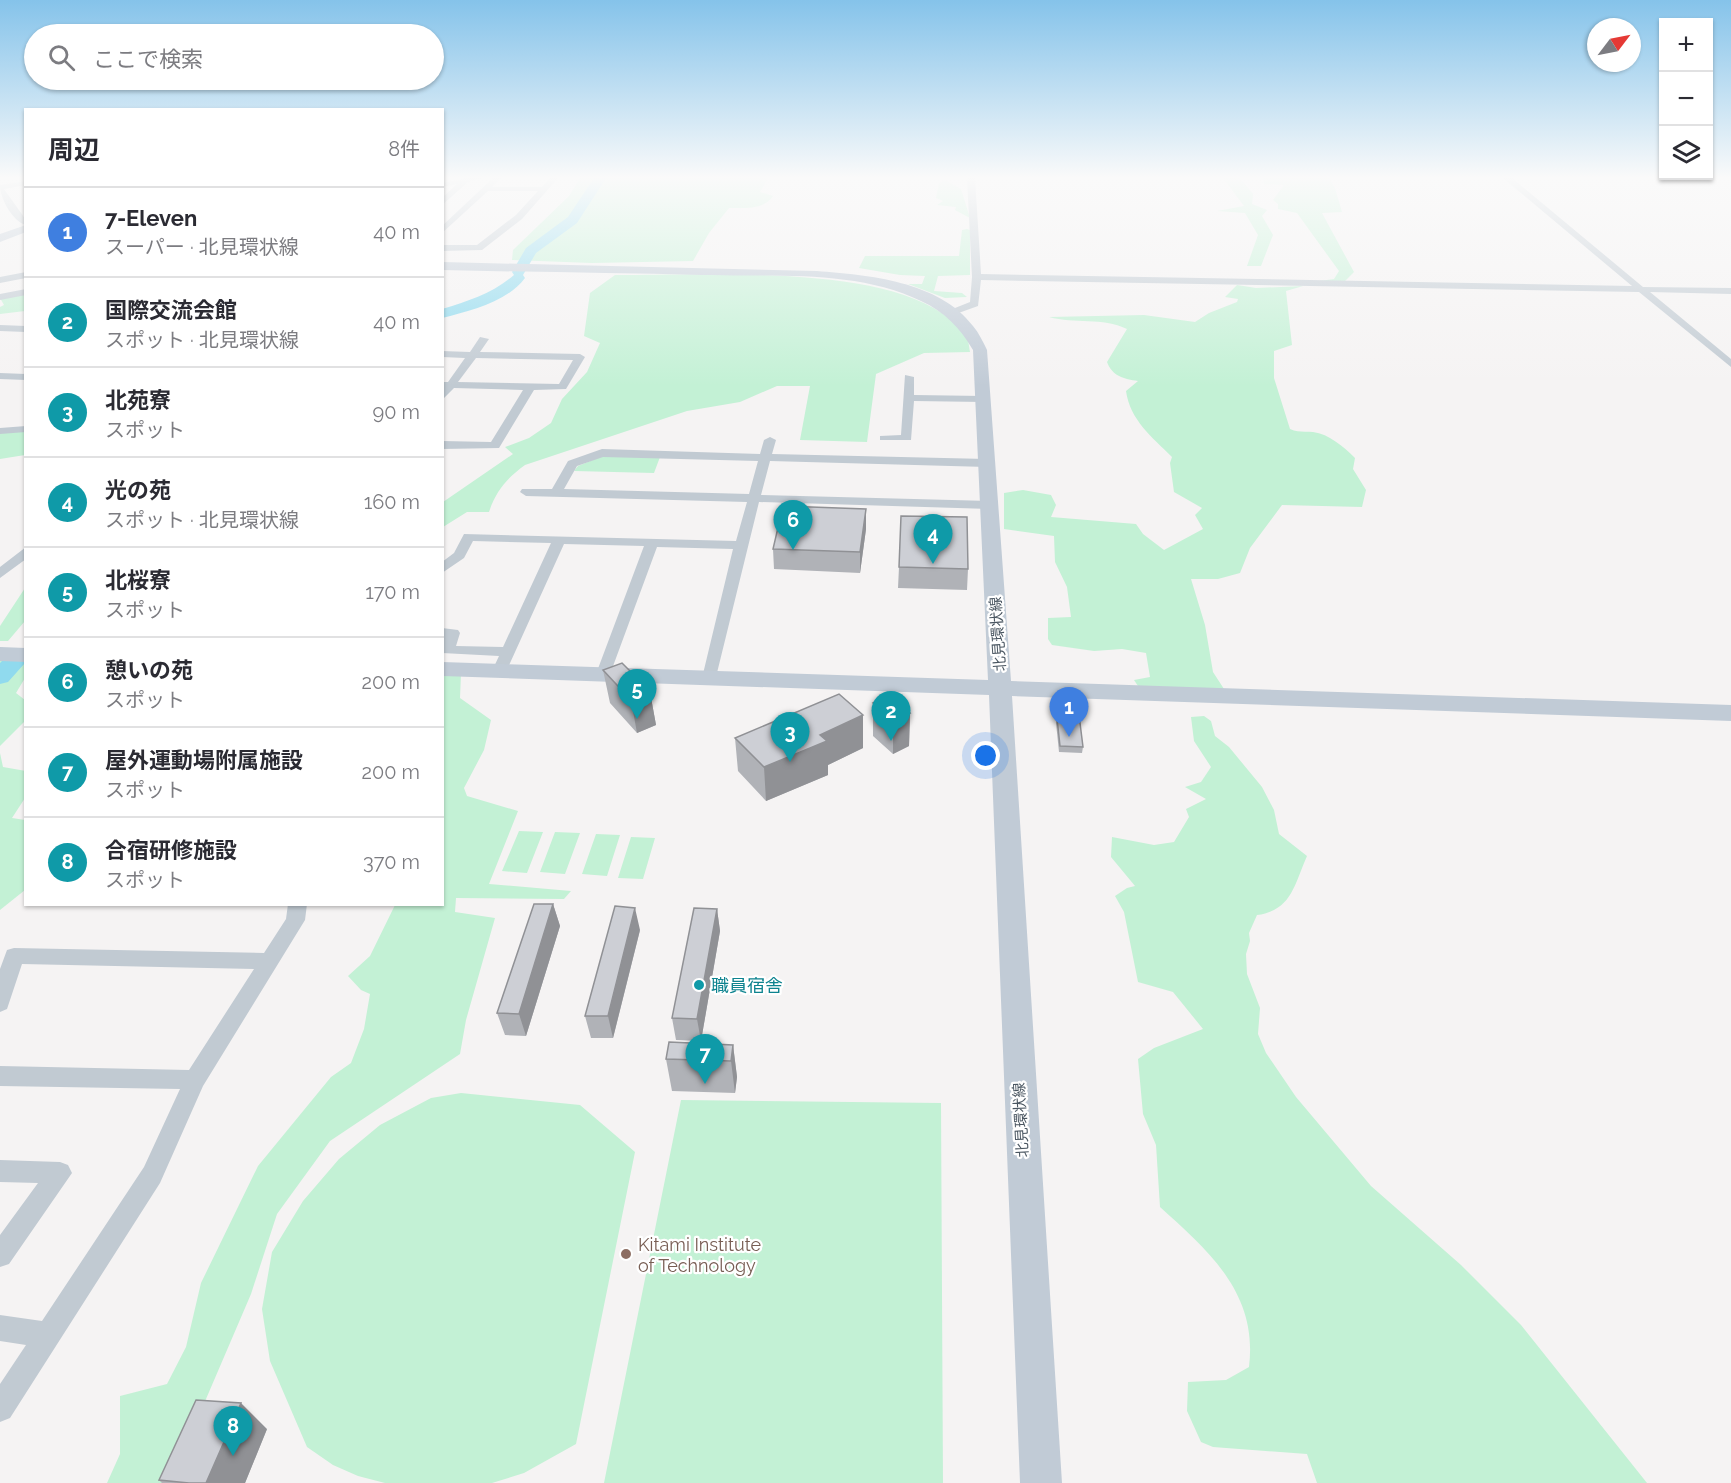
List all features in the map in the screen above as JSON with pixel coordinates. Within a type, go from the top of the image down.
[{"type":"main road","name":"北見環状線","points":[[444,266],[792,273],[845,277],[907,291],[953,312],[974,335],[980,350],[1002,688],[1012,963],[1041,1483]]},
{"type":"main road","points":[[0,654],[24,655]]},
{"type":"main road","points":[[444,669],[503,661],[604,674],[1731,713]]},
{"type":"street","points":[[444,248],[480,247]]},
{"type":"street","points":[[953,312],[975,304],[977,277],[975,247]]},
{"type":"street","points":[[1590,247],[1731,364]]},
{"type":"street","points":[[0,280],[24,275]]},
{"type":"street","points":[[977,277],[1731,291]]},
{"type":"street","points":[[0,297],[24,292]]},
{"type":"street","points":[[0,328],[24,329]]},
{"type":"street","points":[[447,385],[484,339]]},
{"type":"street","points":[[444,354],[580,357],[562,387],[447,385]]},
{"type":"street","points":[[0,376],[24,376]]},
{"type":"street","points":[[884,438],[907,438],[909,377]]},
{"type":"street","points":[[444,445],[495,446],[531,386]]},
{"type":"street","points":[[908,398],[983,399]]},
{"type":"street","points":[[0,431],[24,429]]},
{"type":"street","points":[[710,678],[741,545],[770,440]]},
{"type":"street","points":[[556,492],[572,464],[602,453],[987,463]]},
{"type":"street","points":[[526,492],[990,505]]},
{"type":"street","points":[[444,567],[459,555],[469,537],[741,545]]},
{"type":"street","points":[[444,632],[453,633],[447,650],[503,661],[559,540]]},
{"type":"street","points":[[604,674],[652,543]]},
{"type":"street","points":[[0,574],[24,553]]},
{"type":"street","points":[[0,1408],[24,1331],[152,1175],[195,1080],[271,961],[295,920],[298,906]]},
{"type":"street","points":[[0,1003],[14,956],[271,961]]},
{"type":"street","points":[[0,1076],[195,1080]]},
{"type":"street","points":[[0,1171],[60,1173],[0,1255]]},
{"type":"green space","points":[[516,247],[701,247],[693,261],[592,263],[512,260],[513,250]]},
{"type":"green space","points":[[960,247],[970,247],[970,275],[938,276],[934,291],[962,293],[967,297],[945,298],[908,284],[922,284],[925,276],[900,275],[859,268],[865,256],[959,256]]},
{"type":"green space","points":[[1254,247],[1268,247],[1261,266],[1247,266]]},
{"type":"green space","points":[[1322,247],[1341,247],[1354,272],[1344,282],[1320,281],[1334,279],[1339,271]]},
{"type":"green space","points":[[615,275],[790,276],[837,281],[881,289],[920,301],[963,329],[970,352],[924,353],[876,374],[867,442],[800,440],[810,386],[777,386],[740,402],[687,411],[525,465],[503,486],[489,512],[467,512],[444,526],[444,501],[513,454],[505,447],[529,438],[551,423],[562,399],[587,372],[600,343],[584,336],[590,293]]},
{"type":"green space","points":[[1237,285],[1256,288],[1303,286],[1286,291],[1292,345],[1274,351],[1274,378],[1290,429],[1325,435],[1355,458],[1353,469],[1366,490],[1362,507],[1282,505],[1250,548],[1240,573],[1218,579],[1191,579],[1205,625],[1213,672],[1224,689],[1138,686],[1134,680],[1150,677],[1146,653],[1122,649],[1094,651],[1052,645],[1048,639],[1048,618],[1071,617],[1067,587],[1055,562],[1054,536],[1004,529],[1004,493],[1023,490],[1051,495],[1056,505],[1051,517],[1136,524],[1143,534],[1164,550],[1203,529],[1195,515],[1202,508],[1174,492],[1170,463],[1172,457],[1143,427],[1132,411],[1126,391],[1138,381],[1119,376],[1112,371],[1107,362],[1127,329],[1108,323],[1049,317],[1144,315],[1195,322],[1209,313],[1237,302],[1238,299],[1225,297]]},
{"type":"green space","points":[[24,294],[24,311],[0,314],[0,307],[4,305],[0,298]]},
{"type":"green space","points":[[24,430],[24,455],[0,459],[0,432]]},
{"type":"green space","points":[[605,455],[660,457],[654,473],[574,471],[578,466]]},
{"type":"green space","points":[[24,590],[24,622],[8,641],[0,641],[0,626]]},
{"type":"green space","points":[[0,658],[24,659],[24,680],[16,693],[24,699],[24,722],[0,746]]},
{"type":"green space","points":[[444,672],[461,673],[460,698],[491,720],[484,750],[464,788],[467,796],[518,811],[489,884],[571,891],[564,899],[456,898],[455,912],[495,918],[466,1020],[460,1054],[330,1141],[277,1214],[251,1294],[170,1483],[107,1483],[120,1454],[120,1396],[167,1384],[186,1347],[201,1283],[258,1166],[331,1077],[351,1063],[364,1029],[370,994],[361,990],[348,976],[370,956],[395,906],[444,906]]},
{"type":"green space","points":[[1204,716],[1211,721],[1215,736],[1229,747],[1262,787],[1274,810],[1279,834],[1307,856],[1295,886],[1285,902],[1278,908],[1257,915],[1249,933],[1250,941],[1246,954],[1247,974],[1260,1008],[1258,1034],[1266,1053],[1296,1097],[1371,1186],[1461,1265],[1521,1325],[1647,1483],[1317,1483],[1307,1454],[1213,1447],[1201,1442],[1187,1411],[1188,1382],[1226,1380],[1249,1367],[1250,1341],[1246,1318],[1238,1296],[1227,1277],[1213,1258],[1160,1207],[1156,1145],[1143,1114],[1138,1059],[1154,1048],[1203,1029],[1173,992],[1138,982],[1124,912],[1115,896],[1135,886],[1111,857],[1112,837],[1154,845],[1174,842],[1189,817],[1186,809],[1206,799],[1185,787],[1201,782],[1211,767],[1194,741],[1191,717]]},
{"type":"green space","points":[[0,753],[3,767],[24,771],[24,800],[12,818],[24,820],[24,891],[0,910]]},
{"type":"green space","points":[[519,831],[543,832],[527,873],[502,871]]},
{"type":"green space","points":[[555,832],[580,833],[565,874],[540,872]]},
{"type":"green space","points":[[596,834],[620,835],[607,876],[582,874]]},
{"type":"green space","points":[[631,837],[655,838],[643,879],[618,878]]},
{"type":"green space","points":[[461,1093],[580,1105],[635,1152],[576,1444],[524,1473],[492,1483],[385,1483],[358,1476],[333,1465],[307,1447],[270,1361],[262,1309],[272,1252],[303,1201],[339,1159],[380,1125],[431,1098]]},
{"type":"green space","points":[[681,1100],[941,1103],[943,1483],[604,1483]]},
{"type":"building","points":[[783,506],[866,509],[860,552],[773,549]]},
{"type":"building","points":[[901,516],[967,517],[968,569],[899,567]]},
{"type":"building","points":[[622,663],[633,674],[645,673],[642,683],[650,692],[631,700],[603,670]]},
{"type":"building","points":[[839,694],[863,715],[820,735],[827,741],[764,767],[735,738]]},
{"type":"building","points":[[889,695],[910,713],[893,721],[873,703]]},
{"type":"building","points":[[1066,715],[1079,715],[1083,747],[1060,746],[1057,718],[1066,718]]},
{"type":"building","points":[[534,904],[553,904],[519,1014],[497,1013]]},
{"type":"building","points":[[615,906],[635,908],[608,1016],[585,1016]]},
{"type":"building","points":[[694,908],[717,909],[697,1019],[672,1018]]},
{"type":"building","points":[[669,1042],[733,1045],[731,1061],[666,1059]]},
{"type":"building","points":[[196,1400],[241,1403],[206,1483],[159,1480]]},
{"type":"waterway","points":[[519,272],[531,251],[536,247]]},
{"type":"waterway","points":[[444,313],[495,295],[518,278]]},
{"type":"waterway","points":[[0,677],[13,663]]},
{"type":"place","name":"憩いの苑","points":[[793,550]]},
{"type":"place","name":"光の苑","points":[[933,564]]},
{"type":"place","name":"北桜寮","points":[[637,719]]},
{"type":"place","name":"7-Eleven","points":[[1069,737]]},
{"type":"place","name":"国際交流会館","points":[[891,741]]},
{"type":"place","name":"北苑寮","points":[[790,762]]},
{"type":"place","name":"職員宿舎","points":[[699,985]]},
{"type":"place","name":"屋外運動場附属施設","points":[[705,1084]]},
{"type":"place","name":"Kitami Institute of Technology","points":[[626,1254]]},
{"type":"place","name":"合宿研修施設","points":[[233,1456]]}]
